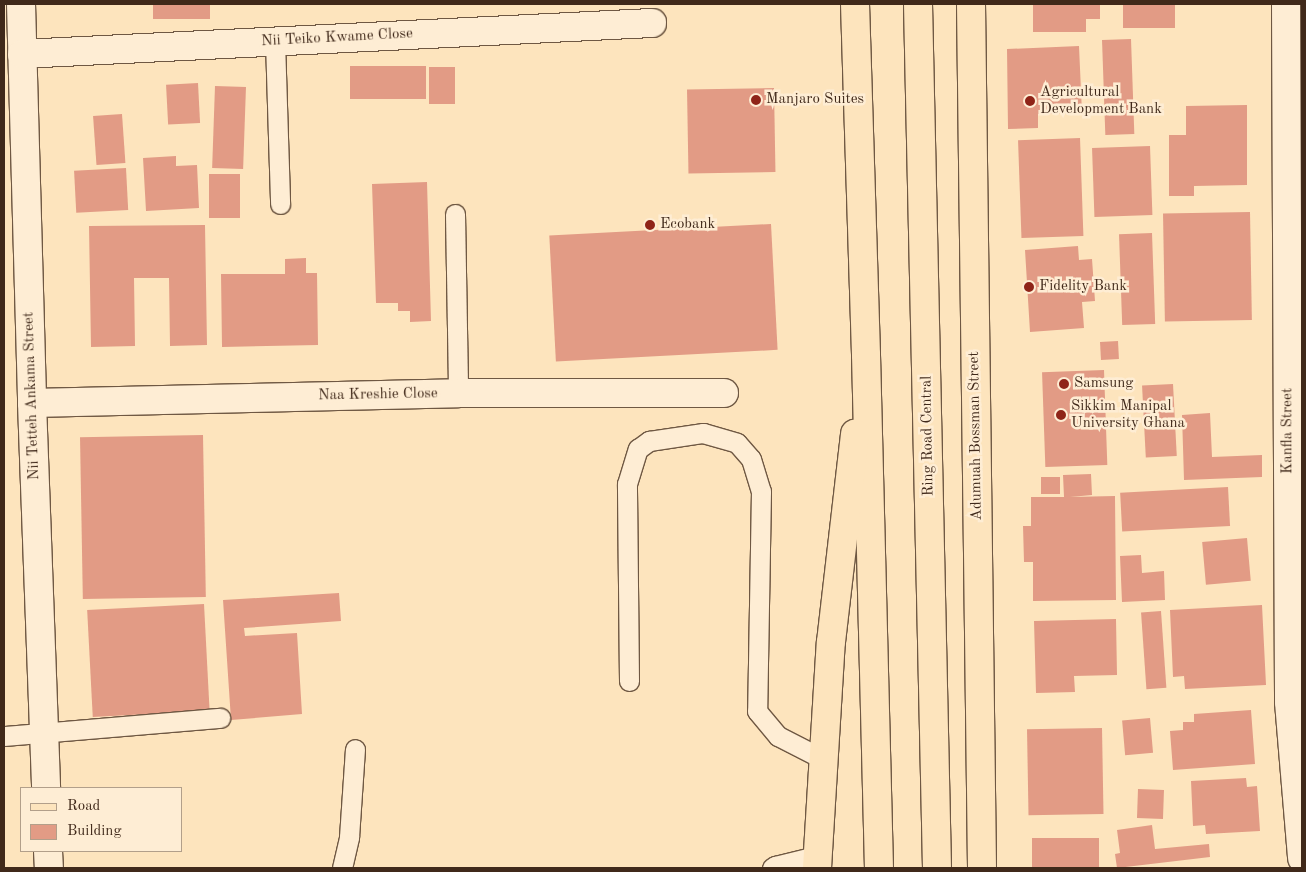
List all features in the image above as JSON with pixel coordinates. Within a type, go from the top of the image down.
[{"type":"main road","points":[[855,4],[879,868]]},
{"type":"main road","name":"Ring Road Central","points":[[918,4],[937,868]]},
{"type":"main road","name":"Adumuah Bossman Street","points":[[971,4],[982,868]]},
{"type":"main road","points":[[817,862],[831,642],[846,496],[866,355]]},
{"type":"street","name":"Nii Tetteh Ankama Street","points":[[21,4],[32,403],[46,787]]},
{"type":"street","name":"Kanfla Street","points":[[1286,4],[1289,702],[1302,858]]},
{"type":"street","name":"Nii Teiko Kwame Close","points":[[22,54],[652,23]]},
{"type":"street","name":"Naa Kreshie Close","points":[[32,403],[458,394],[724,393]]},
{"type":"street","points":[[48,852],[49,868]]},
{"type":"lane","points":[[275,41],[280,204]]},
{"type":"lane","points":[[455,214],[458,394]]},
{"type":"lane","points":[[629,681],[627,484],[638,449],[649,441],[703,433],[737,444],[751,459],[762,491],[757,711],[778,736],[823,759]]},
{"type":"lane","points":[[4,736],[220,718]]},
{"type":"lane","points":[[342,868],[349,837],[354,749]]},
{"type":"lane","points":[[772,868],[775,866],[817,862]]},
{"type":"building","points":[[153,4],[210,4],[210,19],[153,19]]},
{"type":"building","points":[[1033,4],[1100,4],[1100,19],[1086,19],[1086,32],[1033,32]]},
{"type":"building","points":[[1123,4],[1175,4],[1175,28],[1123,28]]},
{"type":"building","points":[[1131,39],[1134,134],[1105,135],[1102,40]]},
{"type":"building","points":[[1079,46],[1082,113],[1038,114],[1038,128],[1008,129],[1007,49]]},
{"type":"building","points":[[350,66],[426,66],[426,99],[350,99]]},
{"type":"building","points":[[429,67],[455,67],[455,104],[429,104]]},
{"type":"building","points":[[198,83],[200,123],[168,125],[166,85]]},
{"type":"building","points":[[215,86],[246,87],[243,169],[212,168]]},
{"type":"building","points":[[774,88],[775,172],[688,174],[687,90]]},
{"type":"building","points":[[1247,105],[1247,185],[1194,186],[1194,196],[1169,196],[1169,135],[1186,135],[1186,106]]},
{"type":"building","points":[[122,114],[125,163],[96,165],[93,116]]},
{"type":"building","points":[[1080,138],[1083,236],[1021,238],[1018,140]]},
{"type":"building","points":[[1150,146],[1152,215],[1094,217],[1092,148]]},
{"type":"building","points":[[176,156],[176,166],[197,165],[199,208],[146,211],[143,158]]},
{"type":"building","points":[[126,168],[128,210],[76,213],[74,171]]},
{"type":"building","points":[[209,174],[240,174],[240,218],[209,218]]},
{"type":"building","points":[[427,182],[431,321],[410,322],[410,311],[398,311],[398,303],[376,303],[372,184]]},
{"type":"building","points":[[1250,212],[1252,320],[1165,322],[1163,214]]},
{"type":"building","points":[[771,224],[778,350],[556,361],[549,236]]},
{"type":"building","points":[[205,225],[207,345],[170,346],[169,278],[134,278],[135,346],[91,347],[89,226]]},
{"type":"building","points":[[1152,233],[1155,324],[1122,325],[1119,234]]},
{"type":"building","points":[[1078,246],[1079,260],[1092,259],[1095,301],[1082,302],[1084,328],[1030,332],[1025,250]]},
{"type":"building","points":[[306,258],[306,273],[317,273],[318,345],[222,347],[221,274],[285,274],[285,259]]},
{"type":"building","points":[[1118,341],[1119,359],[1101,360],[1100,342]]},
{"type":"building","points":[[1104,370],[1107,465],[1045,467],[1042,372]]},
{"type":"building","points":[[1173,384],[1177,456],[1146,458],[1142,386]]},
{"type":"building","points":[[1210,413],[1212,457],[1262,455],[1262,477],[1184,480],[1182,415]]},
{"type":"building","points":[[203,435],[206,597],[83,599],[80,437]]},
{"type":"building","points":[[1091,474],[1092,495],[1070,497],[1115,496],[1116,600],[1033,601],[1033,562],[1024,562],[1023,526],[1031,526],[1031,497],[1064,497],[1063,475]]},
{"type":"building","points":[[1041,477],[1060,477],[1060,494],[1041,494]]},
{"type":"building","points":[[1228,487],[1230,526],[1122,532],[1120,493]]},
{"type":"building","points":[[1247,538],[1251,581],[1206,585],[1202,542]]},
{"type":"building","points":[[1141,555],[1142,573],[1164,571],[1165,600],[1122,602],[1120,556]]},
{"type":"building","points":[[339,593],[341,621],[244,628],[245,636],[297,633],[302,714],[231,720],[223,600]]},
{"type":"building","points":[[204,604],[210,711],[93,717],[87,610]]},
{"type":"building","points":[[1262,605],[1266,685],[1185,689],[1184,676],[1173,677],[1170,610]]},
{"type":"building","points":[[1161,611],[1166,688],[1146,689],[1141,612]]},
{"type":"building","points":[[1116,619],[1117,675],[1074,676],[1075,692],[1036,693],[1034,621]]},
{"type":"building","points":[[1251,710],[1255,764],[1173,770],[1170,731],[1183,730],[1183,722],[1194,722],[1194,714]]},
{"type":"building","points":[[1150,718],[1153,753],[1125,755],[1122,720]]},
{"type":"building","points":[[1102,728],[1104,814],[1029,815],[1027,729]]},
{"type":"building","points":[[1246,778],[1247,787],[1257,786],[1260,831],[1206,834],[1205,825],[1193,826],[1191,781]]},
{"type":"building","points":[[1138,789],[1164,790],[1163,819],[1137,818]]},
{"type":"building","points":[[1152,825],[1155,849],[1209,844],[1210,857],[1117,868],[1115,854],[1120,853],[1117,830]]},
{"type":"building","points":[[1032,838],[1099,838],[1099,868],[1032,868]]},
{"type":"place","name":"Manjaro Suites","points":[[756,100]]},
{"type":"place","name":"Agricultural Development Bank","points":[[1030,101]]},
{"type":"place","name":"Ecobank","points":[[650,225]]},
{"type":"place","name":"Fidelity Bank","points":[[1029,287]]},
{"type":"place","name":"Samsung","points":[[1064,384]]},
{"type":"place","name":"Sikkim Manipal University Ghana","points":[[1061,415]]}]
